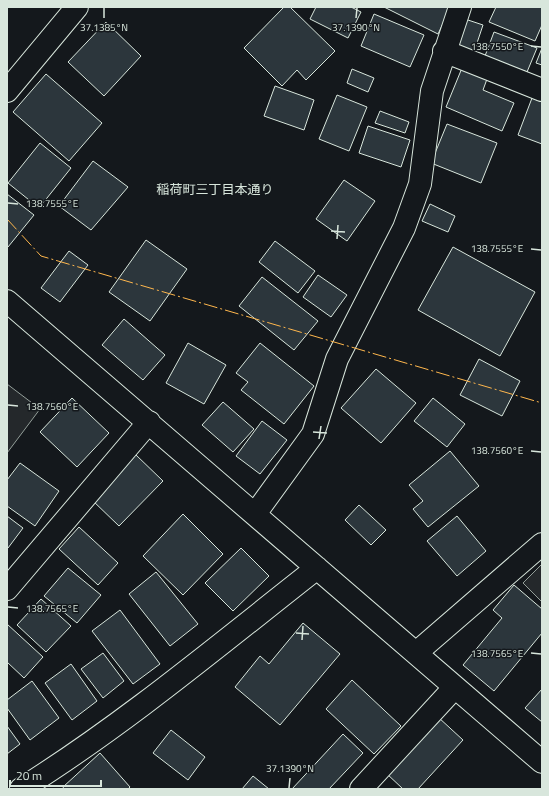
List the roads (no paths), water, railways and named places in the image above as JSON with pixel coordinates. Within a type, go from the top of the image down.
[{"type":"street","points":[[7,91],[77,7]]},
{"type":"street","points":[[255,514],[313,434],[336,360],[404,228],[420,184],[432,91],[444,51],[460,7]]},
{"type":"street","points":[[444,51],[542,90]]},
{"type":"street","points":[[7,301],[542,762]]},
{"type":"street","points":[[7,588],[149,422]]},
{"type":"street","points":[[416,653],[542,544]]},
{"type":"street","points":[[21,789],[48,782],[150,698],[317,568]]},
{"type":"street","points":[[361,789],[455,687]]},
{"type":"district","name":"稲荷町三丁目本通り","points":[[215,189]]}]
